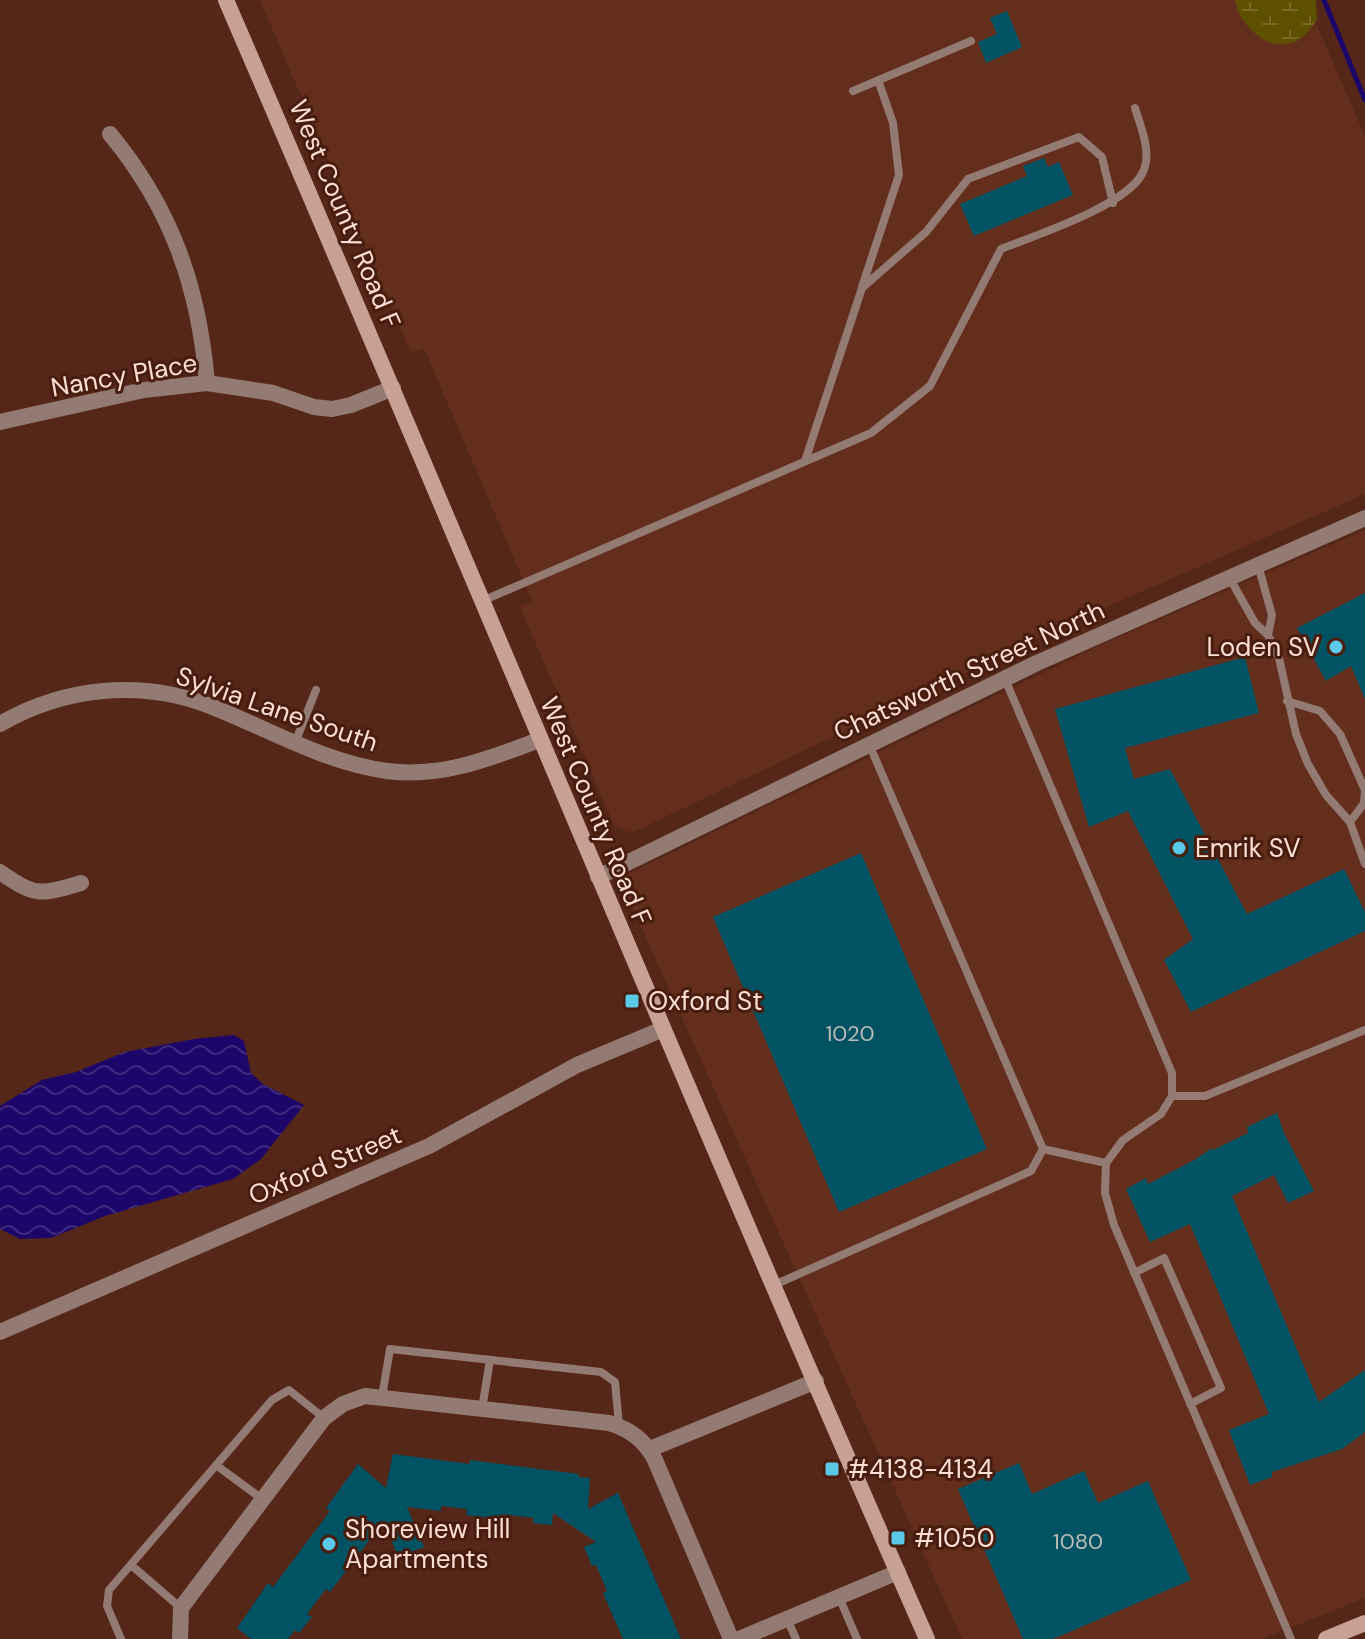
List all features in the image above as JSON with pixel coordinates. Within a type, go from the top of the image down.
[{"type":"street","name":"West County Road F","points":[[226,0],[393,388],[539,740],[927,1639]]},
{"type":"street","points":[[110,134],[126,153],[170,224],[196,303],[207,383]]},
{"type":"street","name":"Nancy Place","points":[[0,422],[144,390],[207,383],[273,393],[314,407],[332,409],[351,405],[393,388]]},
{"type":"street","name":"Chatsworth Street North","points":[[598,877],[1004,678],[1365,518]]},
{"type":"street","name":"Sylvia Lane South","points":[[0,724],[44,703],[79,693],[113,690],[146,691],[208,705],[331,758],[389,771],[422,772],[480,763],[539,740]]},
{"type":"street","points":[[0,872],[23,888],[35,892],[47,893],[81,883]]},
{"type":"street","name":"Oxford Street","points":[[0,1332],[429,1146],[577,1065],[663,1029]]},
{"type":"street","points":[[650,1449],[816,1381]]},
{"type":"street","points":[[180,1639],[181,1608],[262,1499],[324,1418],[343,1404],[365,1396],[619,1426],[642,1440],[650,1449],[731,1639]]},
{"type":"street","points":[[739,1639],[898,1572]]},
{"type":"street","points":[[1326,1639],[1365,1623]]},
{"type":"lane","points":[[853,91],[971,41]]},
{"type":"lane","points":[[805,461],[899,175],[893,123],[878,80]]},
{"type":"lane","points":[[481,602],[871,433],[930,386],[1001,249],[1113,203],[1142,174],[1147,146],[1135,108]]},
{"type":"lane","points":[[862,288],[926,232],[968,179],[1079,137],[1102,157],[1113,203]]},
{"type":"lane","points":[[1258,565],[1272,615],[1268,635]]},
{"type":"lane","points":[[1229,577],[1255,623],[1268,635],[1281,667],[1296,734],[1308,764],[1326,795],[1350,822],[1365,864]]},
{"type":"lane","points":[[1004,678],[1172,1073],[1172,1096],[1161,1114],[1123,1140],[1106,1163],[1105,1193],[1114,1225],[1291,1639]]},
{"type":"lane","points":[[295,744],[316,690]]},
{"type":"lane","points":[[1287,701],[1320,711],[1340,734],[1365,790],[1364,803],[1350,822]]},
{"type":"lane","points":[[869,743],[1043,1149]]},
{"type":"lane","points":[[1172,1096],[1205,1096],[1365,1030]]},
{"type":"lane","points":[[1043,1149],[1106,1163]]},
{"type":"lane","points":[[774,1285],[1031,1171],[1043,1149]]},
{"type":"lane","points":[[1134,1273],[1164,1258],[1221,1388],[1190,1404]]},
{"type":"lane","points":[[382,1398],[390,1349],[601,1372],[615,1382],[619,1426]]},
{"type":"lane","points":[[482,1409],[490,1360]]},
{"type":"lane","points":[[121,1639],[107,1606],[109,1590],[272,1400],[289,1390],[324,1418]]},
{"type":"lane","points":[[216,1465],[262,1499]]},
{"type":"lane","points":[[131,1565],[181,1608]]},
{"type":"lane","points":[[839,1597],[857,1639]]},
{"type":"lane","points":[[787,1619],[796,1639]]},
{"type":"shaded area","points":[[260,0],[1306,0],[1365,136],[1365,494],[1070,623],[632,833],[615,827],[520,607],[532,601],[424,348],[411,353]]},
{"type":"shaded area","points":[[1365,530],[1365,1598],[1262,1639],[962,1639],[619,878],[1098,646]]},
{"type":"green space","points":[[1235,0],[1316,0],[1317,20],[1298,40],[1275,44],[1249,27],[1242,19]]},
{"type":"water","points":[[234,1035],[244,1041],[251,1073],[263,1084],[304,1105],[261,1159],[233,1179],[105,1216],[51,1238],[20,1239],[0,1229],[0,1106],[42,1080],[76,1072],[125,1052]]},
{"type":"building","points":[[1007,11],[1022,47],[986,63],[978,42],[997,34],[990,18]]},
{"type":"building","points":[[1044,158],[1048,167],[1059,162],[1073,195],[974,236],[960,204],[1027,176],[1023,166]]},
{"type":"building","name":"Loden SV","points":[[1365,593],[1365,699],[1351,666],[1326,681],[1297,628]]},
{"type":"building","name":"Emrik SV","points":[[1245,657],[1259,713],[1125,748],[1134,779],[1170,769],[1247,914],[1344,869],[1365,912],[1365,931],[1191,1012],[1164,960],[1193,939],[1128,811],[1089,827],[1055,709]]},
{"type":"building","points":[[861,853],[987,1149],[839,1212],[713,917]]},
{"type":"building","points":[[1277,1113],[1314,1191],[1288,1203],[1274,1175],[1232,1196],[1319,1402],[1365,1370],[1365,1432],[1342,1449],[1272,1472],[1272,1477],[1250,1485],[1229,1430],[1269,1414],[1190,1224],[1150,1242],[1126,1189],[1146,1178],[1148,1184],[1212,1148],[1248,1133],[1247,1127]]},
{"type":"building","name":"Shoreview Hill Apartments","points":[[393,1454],[579,1474],[578,1477],[590,1478],[588,1509],[618,1493],[681,1639],[623,1639],[603,1593],[607,1591],[596,1565],[592,1566],[584,1547],[596,1542],[553,1513],[552,1525],[533,1523],[534,1518],[502,1514],[501,1519],[466,1515],[467,1509],[441,1506],[441,1511],[407,1507],[424,1547],[398,1557],[384,1521],[330,1592],[326,1589],[307,1614],[312,1617],[299,1633],[295,1630],[288,1639],[251,1639],[237,1628],[268,1583],[273,1587],[330,1511],[326,1508],[358,1464],[386,1488]]},
{"type":"building","points":[[1019,1463],[1032,1494],[1084,1471],[1098,1503],[1148,1481],[1191,1580],[1053,1639],[1023,1639],[958,1489]]},
{"type":"waterway","points":[[1324,0],[1365,100]]},
{"type":"place","name":"Loden SV","points":[[1336,647]]},
{"type":"place","name":"Emrik SV","points":[[1179,848]]},
{"type":"place","name":"Oxford St","points":[[632,1001]]},
{"type":"place","name":"#4138-4134","points":[[832,1469]]},
{"type":"place","name":"#1050","points":[[898,1538]]},
{"type":"place","name":"Shoreview Hill Apartments","points":[[329,1544]]}]
